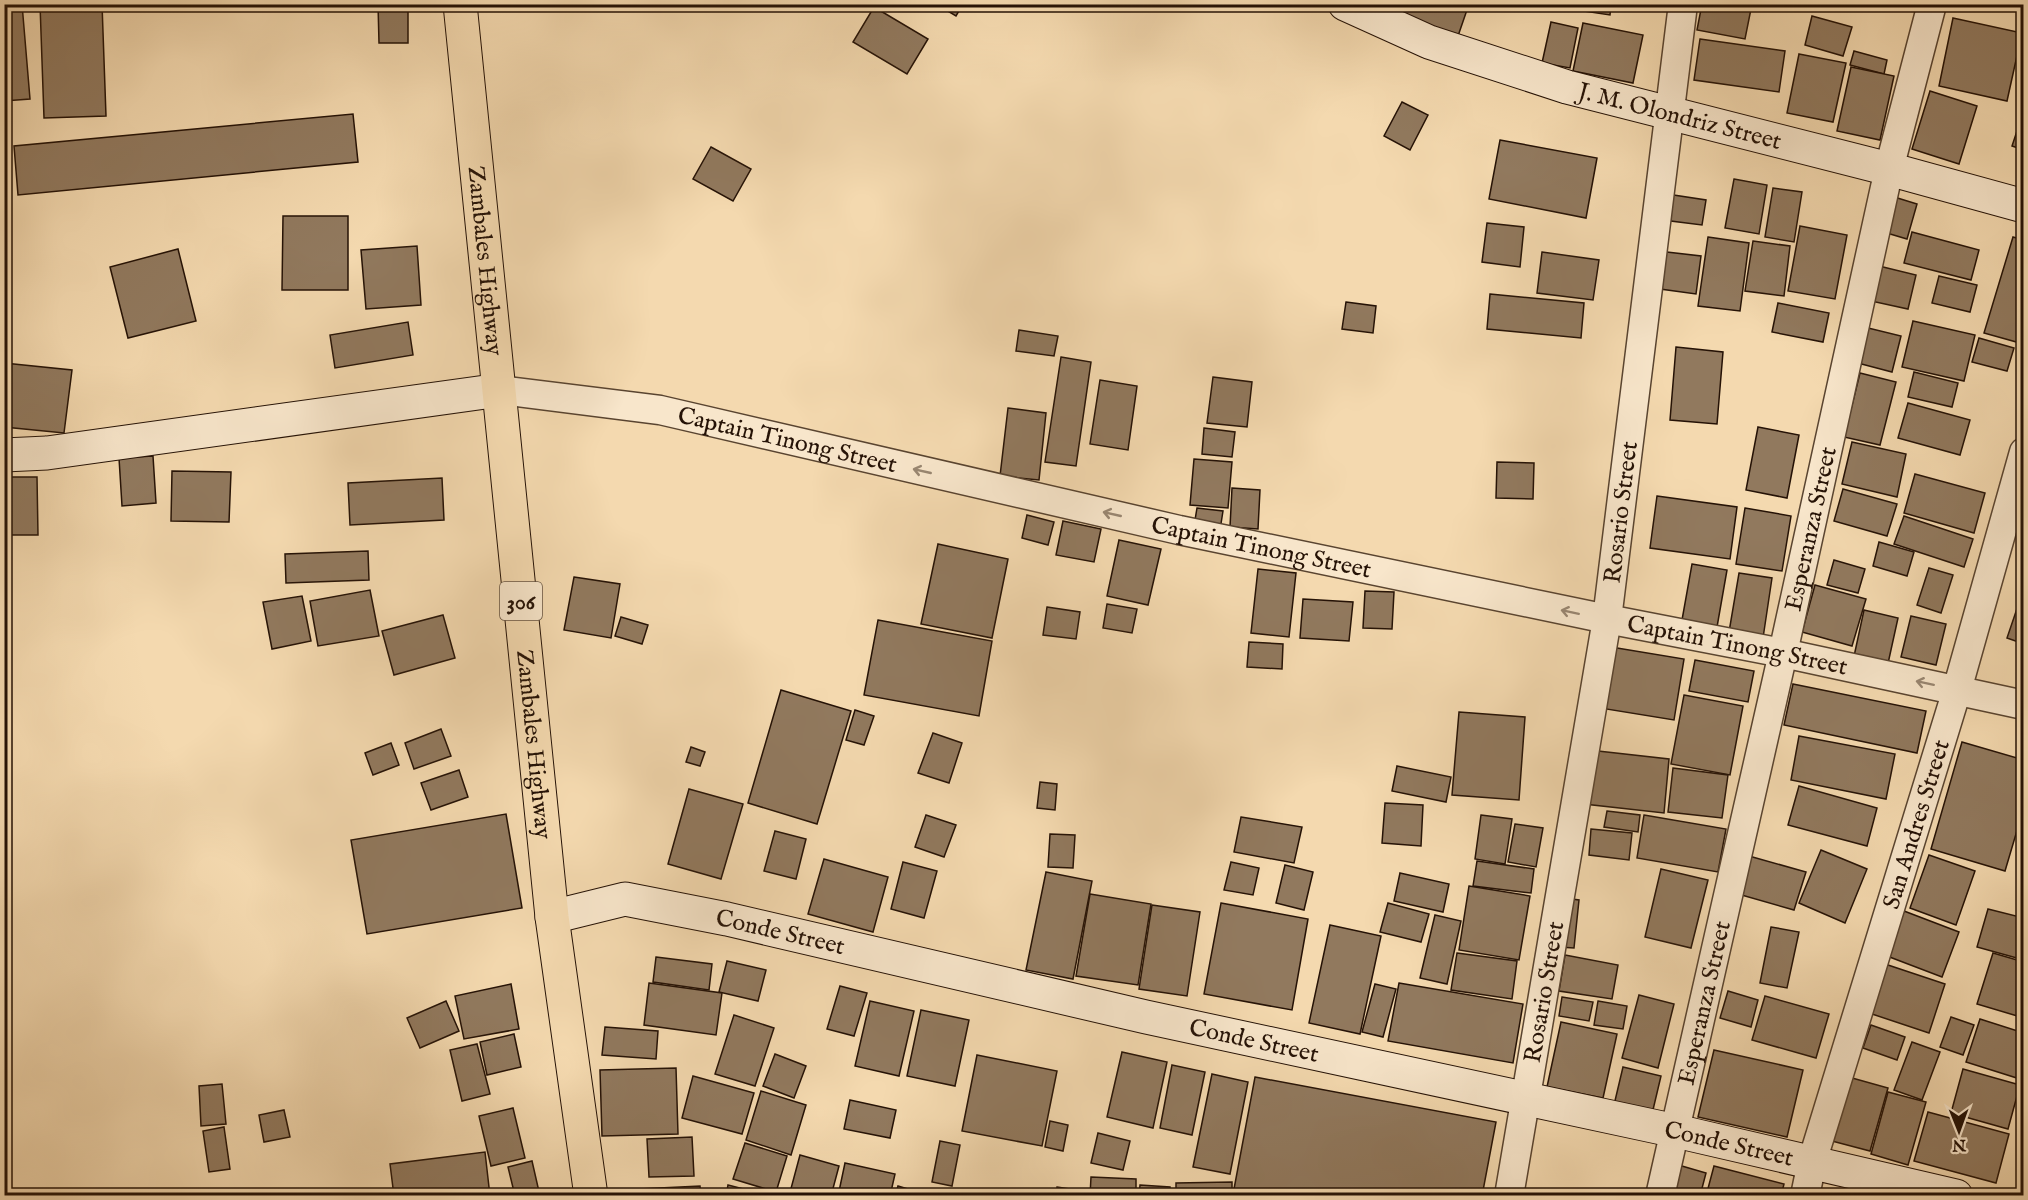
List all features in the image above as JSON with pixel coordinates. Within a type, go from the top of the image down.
[{"type":"main road","name":"Zambales Highway","points":[[460,4],[552,917],[591,1196]]},
{"type":"street","name":"J. M. Olondriz Street","points":[[1345,4],[1429,42],[1567,87],[2024,206]]},
{"type":"street","name":"Rosario Street","points":[[1509,1196],[1607,619],[1683,4]]},
{"type":"street","name":"Esperanza Street","points":[[1660,1196],[1783,653],[1889,169],[1932,4]]},
{"type":"street","points":[[4,455],[47,453],[500,390]]},
{"type":"street","name":"Captain Tinong Street","points":[[500,390],[660,410],[1179,530],[1607,619],[1783,653],[2024,705]]},
{"type":"street","name":"San Andres Street","points":[[1804,1196],[1812,1162],[1957,690],[2024,452]]},
{"type":"street","name":"Conde Street","points":[[552,917],[626,900],[727,919],[1146,1017],[1676,1131],[1956,1196]]},
{"type":"building","points":[[22,4],[30,99],[4,101],[4,5]]},
{"type":"building","points":[[40,4],[102,4],[106,116],[44,118]]},
{"type":"building","points":[[378,4],[408,4],[408,43],[379,43]]},
{"type":"building","points":[[936,4],[963,4],[956,16]]},
{"type":"building","points":[[1398,4],[1469,4],[1458,36],[1394,14]]},
{"type":"building","points":[[1564,4],[1611,4],[1610,15],[1563,8]]},
{"type":"building","points":[[1702,4],[1752,4],[1745,39],[1697,30]]},
{"type":"building","points":[[874,7],[928,39],[907,74],[853,42]]},
{"type":"building","points":[[1812,16],[1852,27],[1843,56],[1805,45]]},
{"type":"building","points":[[1953,18],[2022,33],[2007,101],[1939,86]]},
{"type":"building","points":[[1551,22],[1578,28],[1570,68],[1542,63]]},
{"type":"building","points":[[1583,23],[1643,35],[1633,83],[1573,71]]},
{"type":"building","points":[[1700,39],[1785,51],[1779,92],[1694,80]]},
{"type":"building","points":[[1854,51],[1887,60],[1884,74],[1850,65]]},
{"type":"building","points":[[1799,54],[1846,63],[1833,122],[1787,113]]},
{"type":"building","points":[[1851,67],[1894,76],[1880,140],[1837,131]]},
{"type":"building","points":[[1930,91],[1977,106],[1959,164],[1912,149]]},
{"type":"building","points":[[1402,102],[1428,115],[1410,150],[1384,136]]},
{"type":"building","points":[[2024,110],[2024,150],[2012,146]]},
{"type":"building","points":[[353,114],[358,162],[18,195],[14,146]]},
{"type":"building","points":[[1500,140],[1597,158],[1586,218],[1489,199]]},
{"type":"building","points":[[711,147],[751,169],[733,201],[693,179]]},
{"type":"building","points":[[1734,179],[1767,185],[1759,234],[1725,228]]},
{"type":"building","points":[[1773,188],[1802,192],[1794,242],[1765,237]]},
{"type":"building","points":[[1667,194],[1706,200],[1702,225],[1663,220]]},
{"type":"building","points":[[1891,196],[1917,204],[1907,239],[1880,231]]},
{"type":"building","points":[[283,216],[348,216],[348,290],[282,290]]},
{"type":"building","points":[[1487,223],[1524,227],[1520,267],[1482,262]]},
{"type":"building","points":[[1800,226],[1847,235],[1835,299],[1788,291]]},
{"type":"building","points":[[1912,232],[1979,250],[1971,280],[1904,263]]},
{"type":"building","points":[[1708,237],[1749,243],[1740,311],[1698,306]]},
{"type":"building","points":[[2013,237],[2024,240],[2024,332],[2020,343],[1984,333]]},
{"type":"building","points":[[1753,241],[1790,246],[1784,296],[1745,291]]},
{"type":"building","points":[[417,246],[421,305],[366,309],[361,250]]},
{"type":"building","points":[[178,249],[196,321],[128,338],[110,267]]},
{"type":"building","points":[[1658,251],[1701,256],[1696,294],[1653,288]]},
{"type":"building","points":[[1542,252],[1599,260],[1593,300],[1537,293]]},
{"type":"building","points":[[1879,266],[1916,275],[1908,309],[1871,301]]},
{"type":"building","points":[[1939,276],[1977,285],[1970,312],[1932,303]]},
{"type":"building","points":[[1490,294],[1584,303],[1581,338],[1487,329]]},
{"type":"building","points":[[1346,302],[1376,306],[1373,333],[1342,329]]},
{"type":"building","points":[[1778,303],[1829,313],[1823,342],[1772,332]]},
{"type":"building","points":[[1913,321],[1975,335],[1964,381],[1902,367]]},
{"type":"building","points":[[408,322],[413,355],[335,368],[330,335]]},
{"type":"building","points":[[1860,326],[1901,336],[1892,372],[1850,361]]},
{"type":"building","points":[[1019,330],[1058,336],[1054,356],[1016,351]]},
{"type":"building","points":[[1979,338],[2014,348],[2007,371],[1972,362]]},
{"type":"building","points":[[1676,347],[1723,352],[1717,424],[1670,420]]},
{"type":"building","points":[[1061,357],[1091,362],[1076,466],[1045,462]]},
{"type":"building","points":[[4,363],[72,370],[64,433],[4,427]]},
{"type":"building","points":[[1914,372],[1958,383],[1952,407],[1908,397]]},
{"type":"building","points":[[1860,373],[1896,382],[1880,445],[1844,437]]},
{"type":"building","points":[[1213,377],[1252,382],[1247,427],[1207,423]]},
{"type":"building","points":[[1100,380],[1137,386],[1128,450],[1090,444]]},
{"type":"building","points":[[1908,403],[1970,420],[1960,455],[1898,438]]},
{"type":"building","points":[[1008,408],[1046,413],[1039,480],[1000,476]]},
{"type":"building","points":[[1758,427],[1799,435],[1787,498],[1746,490]]},
{"type":"building","points":[[1204,428],[1235,432],[1232,457],[1202,454]]},
{"type":"building","points":[[1852,442],[1906,454],[1897,497],[1842,484]]},
{"type":"building","points":[[153,456],[156,503],[122,506],[119,458]]},
{"type":"building","points":[[1194,459],[1232,462],[1228,508],[1190,505]]},
{"type":"building","points":[[1497,462],[1534,463],[1533,499],[1496,498]]},
{"type":"building","points":[[172,471],[231,472],[229,522],[171,521]]},
{"type":"building","points":[[1915,474],[1985,493],[1974,533],[1904,513]]},
{"type":"building","points":[[4,477],[37,477],[38,535],[4,535]]},
{"type":"building","points":[[442,478],[444,520],[350,525],[348,483]]},
{"type":"building","points":[[1232,488],[1260,490],[1258,529],[1230,527]]},
{"type":"building","points":[[1843,489],[1897,504],[1887,536],[1834,521]]},
{"type":"building","points":[[1657,496],[1737,507],[1730,559],[1650,548]]},
{"type":"building","points":[[1197,508],[1223,511],[1220,530],[1194,526]]},
{"type":"building","points":[[1745,508],[1791,516],[1782,571],[1736,564]]},
{"type":"building","points":[[1027,515],[1054,522],[1048,545],[1022,538]]},
{"type":"building","points":[[1904,516],[1973,539],[1964,567],[1894,544]]},
{"type":"building","points":[[1063,521],[1101,529],[1094,562],[1056,555]]},
{"type":"building","points":[[1119,540],[1161,549],[1148,605],[1107,596]]},
{"type":"building","points":[[1879,542],[1914,552],[1907,576],[1873,566]]},
{"type":"building","points":[[938,544],[1008,559],[992,638],[921,624]]},
{"type":"building","points":[[368,551],[369,580],[286,583],[285,554]]},
{"type":"building","points":[[1834,560],[1865,569],[1858,593],[1827,585]]},
{"type":"building","points":[[1692,564],[1727,570],[1717,627],[1682,620]]},
{"type":"building","points":[[1929,568],[1953,575],[1941,613],[1917,605]]},
{"type":"building","points":[[1258,569],[1296,573],[1289,637],[1251,633]]},
{"type":"building","points":[[1739,573],[1772,578],[1763,638],[1729,632]]},
{"type":"building","points":[[574,577],[620,584],[611,638],[564,630]]},
{"type":"building","points":[[1815,585],[1866,599],[1852,646],[1802,632]]},
{"type":"building","points":[[2024,588],[2024,644],[2007,638]]},
{"type":"building","points":[[370,590],[379,636],[318,646],[310,601]]},
{"type":"building","points":[[1365,591],[1394,592],[1392,629],[1363,628]]},
{"type":"building","points":[[302,596],[311,641],[272,649],[263,602]]},
{"type":"building","points":[[1303,599],[1353,602],[1349,641],[1300,638]]},
{"type":"building","points":[[1107,604],[1137,609],[1132,633],[1103,628]]},
{"type":"building","points":[[1047,607],[1080,612],[1076,639],[1043,635]]},
{"type":"building","points":[[1864,610],[1898,618],[1887,668],[1853,661]]},
{"type":"building","points":[[443,615],[455,658],[394,675],[382,631]]},
{"type":"building","points":[[1911,616],[1946,624],[1936,665],[1901,657]]},
{"type":"building","points":[[621,617],[648,625],[642,644],[615,636]]},
{"type":"building","points":[[878,620],[992,641],[979,716],[864,695]]},
{"type":"building","points":[[1249,642],[1283,644],[1282,669],[1247,667]]},
{"type":"building","points":[[1611,647],[1684,659],[1674,720],[1600,708]]},
{"type":"building","points":[[1695,660],[1754,671],[1748,702],[1689,691]]},
{"type":"building","points":[[1793,684],[1926,711],[1917,753],[1784,725]]},
{"type":"building","points":[[781,690],[851,711],[817,824],[748,803]]},
{"type":"building","points":[[1684,695],[1743,706],[1730,775],[1671,764]]},
{"type":"building","points":[[855,710],[874,716],[864,745],[846,740]]},
{"type":"building","points":[[1459,712],[1525,717],[1519,800],[1452,795]]},
{"type":"building","points":[[441,729],[451,756],[414,769],[405,743]]},
{"type":"building","points":[[933,733],[962,743],[949,783],[918,773]]},
{"type":"building","points":[[1799,736],[1895,754],[1886,799],[1791,780]]},
{"type":"building","points":[[1962,742],[2024,760],[2024,807],[2005,871],[1931,849]]},
{"type":"building","points":[[391,743],[399,765],[373,775],[365,753]]},
{"type":"building","points":[[691,747],[705,752],[700,766],[686,762]]},
{"type":"building","points":[[1589,750],[1669,759],[1664,813],[1584,804]]},
{"type":"building","points":[[1397,766],[1451,777],[1446,802],[1392,791]]},
{"type":"building","points":[[1673,768],[1728,775],[1722,818],[1668,812]]},
{"type":"building","points":[[459,770],[468,797],[431,810],[421,783]]},
{"type":"building","points":[[1040,782],[1057,784],[1055,810],[1037,808]]},
{"type":"building","points":[[1799,786],[1877,808],[1867,846],[1788,825]]},
{"type":"building","points":[[689,789],[743,804],[721,879],[668,864]]},
{"type":"building","points":[[1385,803],[1423,805],[1421,846],[1382,843]]},
{"type":"building","points":[[1607,811],[1640,815],[1638,832],[1604,827]]},
{"type":"building","points":[[506,814],[522,908],[367,934],[351,840]]},
{"type":"building","points":[[926,815],[956,825],[944,857],[915,847]]},
{"type":"building","points":[[1481,815],[1512,819],[1505,864],[1475,859]]},
{"type":"building","points":[[1644,815],[1726,829],[1718,872],[1637,858]]},
{"type":"building","points":[[1241,817],[1302,827],[1294,863],[1234,852]]},
{"type":"building","points":[[1515,824],[1543,828],[1536,867],[1508,862]]},
{"type":"building","points":[[1591,829],[1632,833],[1629,860],[1589,855]]},
{"type":"building","points":[[775,831],[806,839],[796,879],[764,871]]},
{"type":"building","points":[[1050,834],[1075,835],[1073,868],[1048,867]]},
{"type":"building","points":[[2024,848],[2024,875],[2017,873]]},
{"type":"building","points":[[1821,850],[1867,869],[1845,923],[1799,903]]},
{"type":"building","points":[[1929,855],[1975,871],[1956,925],[1910,908]]},
{"type":"building","points":[[1749,856],[1806,872],[1794,910],[1738,894]]},
{"type":"building","points":[[824,859],[888,877],[873,932],[808,914]]},
{"type":"building","points":[[1477,861],[1534,869],[1531,893],[1473,886]]},
{"type":"building","points":[[903,862],[937,871],[924,918],[891,909]]},
{"type":"building","points":[[1231,862],[1259,868],[1253,895],[1224,890]]},
{"type":"building","points":[[1285,865],[1313,872],[1304,910],[1276,903]]},
{"type":"building","points":[[1661,869],[1708,880],[1691,948],[1645,937]]},
{"type":"building","points":[[1046,872],[1092,881],[1073,979],[1026,970]]},
{"type":"building","points":[[1400,873],[1449,884],[1443,912],[1394,901]]},
{"type":"building","points":[[1469,886],[1530,896],[1519,960],[1459,950]]},
{"type":"building","points":[[1090,894],[1151,904],[1138,985],[1076,976]]},
{"type":"building","points":[[1564,898],[1579,900],[1574,948],[1559,947]]},
{"type":"building","points":[[1221,903],[1308,919],[1292,1010],[1204,994]]},
{"type":"building","points":[[1388,903],[1429,914],[1421,942],[1380,932]]},
{"type":"building","points":[[1152,905],[1200,912],[1187,996],[1139,989]]},
{"type":"building","points":[[1988,909],[2024,918],[2024,960],[1977,947]]},
{"type":"building","points":[[1904,911],[1959,932],[1942,977],[1887,956]]},
{"type":"building","points":[[1435,915],[1461,921],[1447,984],[1420,978]]},
{"type":"building","points":[[1330,925],[1381,936],[1360,1034],[1309,1023]]},
{"type":"building","points":[[1771,927],[1799,932],[1787,988],[1760,983]]},
{"type":"building","points":[[1457,953],[1517,961],[1512,999],[1451,990]]},
{"type":"building","points":[[1993,953],[2024,962],[2024,1018],[1977,1004]]},
{"type":"building","points":[[1565,955],[1618,965],[1612,999],[1559,991]]},
{"type":"building","points":[[656,957],[712,964],[709,990],[653,982]]},
{"type":"building","points":[[727,961],[766,970],[758,1001],[719,992]]},
{"type":"building","points":[[1879,962],[1945,984],[1929,1033],[1863,1011]]},
{"type":"building","points":[[649,983],[722,993],[716,1035],[644,1025]]},
{"type":"building","points":[[1399,983],[1523,1004],[1513,1063],[1388,1041]]},
{"type":"building","points":[[511,984],[519,1029],[464,1039],[455,996]]},
{"type":"building","points":[[1375,984],[1396,989],[1383,1037],[1362,1032]]},
{"type":"building","points":[[840,986],[867,993],[854,1036],[827,1029]]},
{"type":"building","points":[[1728,991],[1758,1000],[1751,1027],[1720,1018]]},
{"type":"building","points":[[1639,995],[1674,1004],[1658,1068],[1622,1058]]},
{"type":"building","points":[[1765,996],[1829,1014],[1816,1058],[1752,1040]]},
{"type":"building","points":[[1562,997],[1593,1002],[1589,1021],[1559,1016]]},
{"type":"building","points":[[446,1001],[459,1031],[420,1048],[407,1018]]},
{"type":"building","points":[[870,1001],[914,1011],[899,1076],[855,1066]]},
{"type":"building","points":[[1598,1001],[1627,1006],[1623,1029],[1594,1025]]},
{"type":"building","points":[[921,1010],[969,1020],[955,1086],[907,1076]]},
{"type":"building","points":[[734,1015],[774,1028],[755,1086],[715,1074]]},
{"type":"building","points":[[1951,1017],[1974,1025],[1963,1055],[1940,1047]]},
{"type":"building","points":[[1980,1019],[2024,1033],[2024,1069],[2020,1079],[1966,1062]]},
{"type":"building","points":[[1561,1022],[1617,1034],[1603,1098],[1547,1087]]},
{"type":"building","points":[[1871,1025],[1905,1037],[1897,1060],[1863,1048]]},
{"type":"building","points":[[605,1027],[658,1031],[656,1059],[602,1055]]},
{"type":"building","points":[[514,1034],[521,1067],[487,1075],[480,1042]]},
{"type":"building","points":[[1912,1042],[1940,1052],[1922,1100],[1894,1090]]},
{"type":"building","points":[[477,1044],[490,1094],[462,1101],[450,1050]]},
{"type":"building","points":[[1714,1050],[1803,1070],[1787,1137],[1698,1117]]},
{"type":"building","points":[[1122,1052],[1167,1062],[1153,1128],[1107,1117]]},
{"type":"building","points":[[775,1054],[806,1066],[794,1098],[763,1086]]},
{"type":"building","points":[[977,1055],[1057,1071],[1042,1146],[962,1131]]},
{"type":"building","points":[[1172,1065],[1205,1072],[1192,1135],[1160,1128]]},
{"type":"building","points":[[1623,1067],[1661,1076],[1652,1114],[1614,1105]]},
{"type":"building","points":[[676,1068],[678,1134],[602,1136],[600,1070]]},
{"type":"building","points":[[1963,1069],[2020,1085],[2008,1129],[1951,1113]]},
{"type":"building","points":[[1212,1074],[1248,1082],[1230,1174],[1193,1167]]},
{"type":"building","points":[[693,1076],[754,1093],[742,1134],[682,1118]]},
{"type":"building","points":[[1845,1076],[1888,1088],[1870,1151],[1828,1140]]},
{"type":"building","points":[[1255,1077],[1496,1122],[1482,1196],[1267,1196],[1234,1189]]},
{"type":"building","points":[[222,1084],[226,1124],[201,1126],[199,1086]]},
{"type":"building","points":[[761,1091],[806,1105],[791,1155],[746,1140]]},
{"type":"building","points":[[1888,1092],[1926,1102],[1908,1165],[1871,1154]]},
{"type":"building","points":[[850,1100],[896,1110],[890,1138],[844,1129]]},
{"type":"building","points":[[513,1108],[525,1158],[491,1166],[479,1116]]},
{"type":"building","points":[[284,1110],[290,1137],[264,1142],[259,1115]]},
{"type":"building","points":[[1928,1112],[2009,1134],[1996,1183],[1914,1161]]},
{"type":"building","points":[[1050,1121],[1068,1125],[1063,1151],[1045,1147]]},
{"type":"building","points":[[224,1127],[230,1169],[209,1172],[203,1131]]},
{"type":"building","points":[[1098,1133],[1130,1141],[1123,1170],[1091,1163]]},
{"type":"building","points":[[692,1137],[694,1176],[649,1177],[647,1139]]},
{"type":"building","points":[[940,1141],[960,1145],[952,1186],[932,1182]]},
{"type":"building","points":[[745,1143],[787,1156],[776,1192],[733,1179]]},
{"type":"building","points":[[485,1152],[490,1196],[394,1196],[390,1164]]},
{"type":"building","points":[[800,1155],[839,1166],[831,1196],[789,1196]]},
{"type":"building","points":[[532,1161],[540,1196],[515,1196],[508,1167]]},
{"type":"building","points":[[845,1163],[895,1174],[890,1196],[838,1196]]},
{"type":"building","points":[[1675,1164],[1706,1173],[1700,1196],[1667,1196]]},
{"type":"building","points":[[1714,1166],[1784,1184],[1781,1196],[1706,1196]]},
{"type":"building","points":[[1091,1177],[1136,1179],[1136,1196],[1090,1196]]},
{"type":"building","points":[[1232,1182],[1232,1196],[1176,1196],[1176,1183]]},
{"type":"building","points":[[728,1185],[771,1196],[726,1196]]},
{"type":"building","points":[[1140,1185],[1170,1187],[1170,1196],[1139,1196]]},
{"type":"building","points":[[700,1186],[701,1196],[639,1196],[639,1189]]},
{"type":"building","points":[[898,1186],[931,1196],[895,1196]]},
{"type":"building","points":[[1057,1187],[1088,1192],[1088,1196],[1056,1196]]}]
